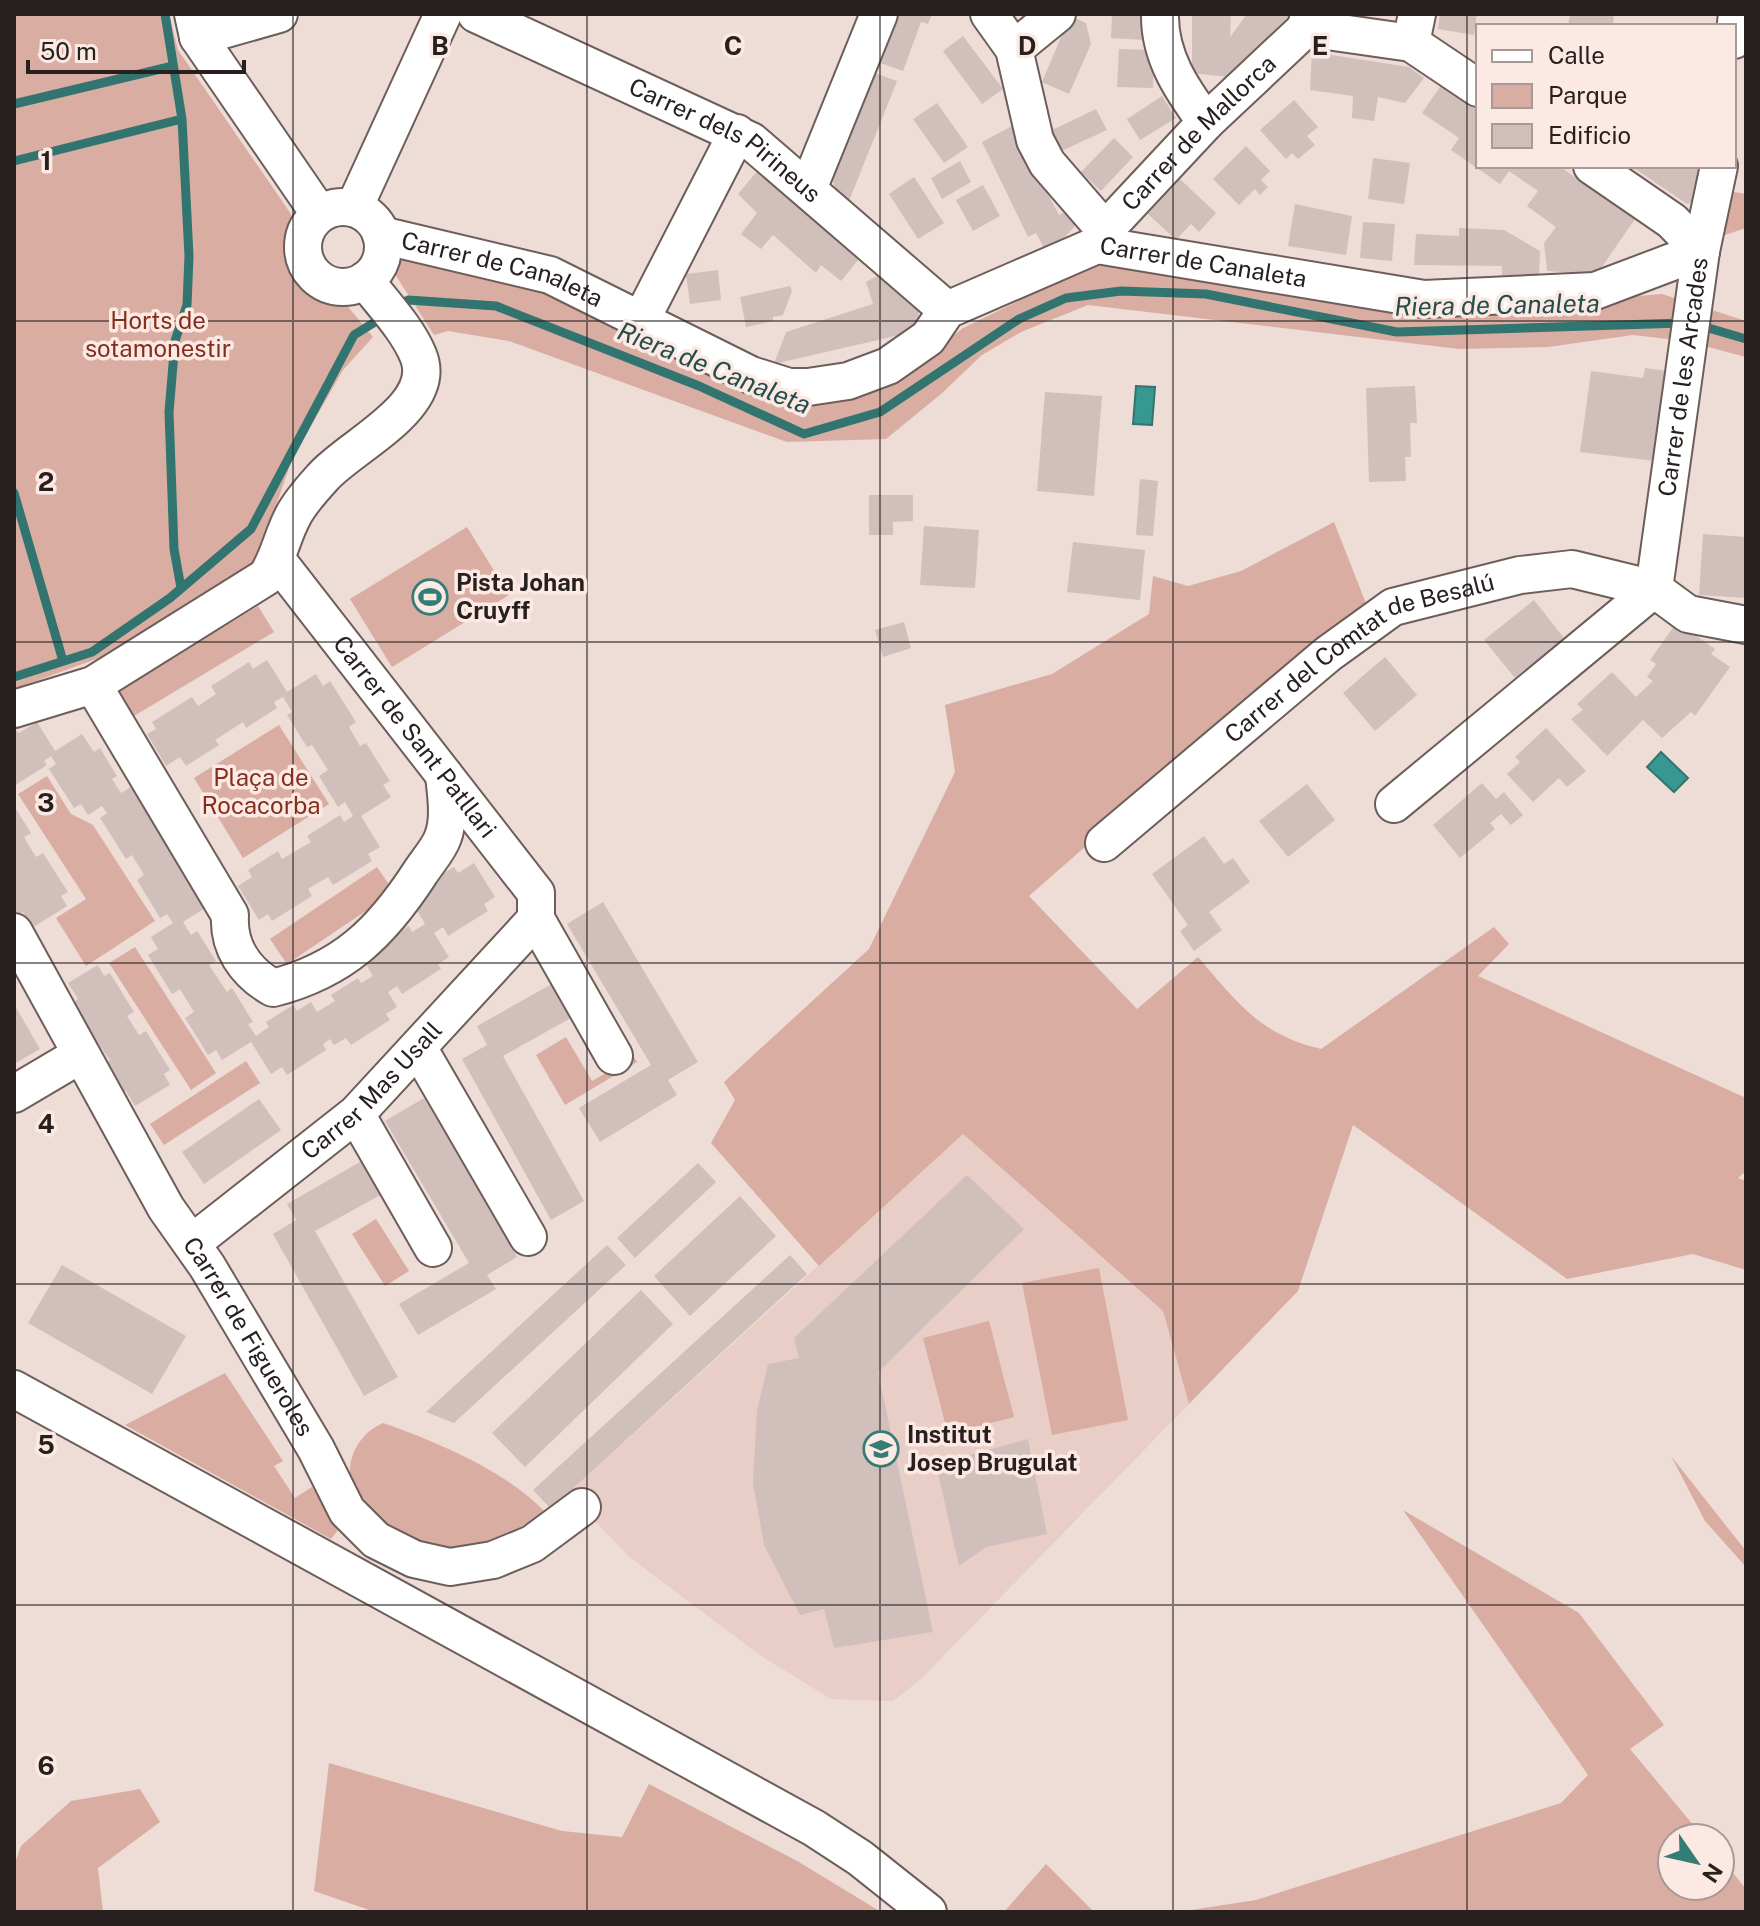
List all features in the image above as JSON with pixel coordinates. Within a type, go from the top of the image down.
[{"type":"street","points":[[279,14],[196,25],[326,212],[371,218],[381,235],[380,260],[365,280],[342,287],[320,280],[311,272],[302,250],[326,212],[443,14]]},
{"type":"street","name":"Carrer dels Pirineus","points":[[476,14],[737,133],[808,189],[947,310]]},
{"type":"street","points":[[808,189],[879,14]]},
{"type":"street","points":[[989,14],[1014,49],[1035,140],[1047,163],[1101,237]]},
{"type":"street","points":[[1014,49],[1057,14]]},
{"type":"street","points":[[1160,14],[1168,58],[1179,87],[1206,122]]},
{"type":"street","points":[[1308,21],[1414,28],[1476,86]]},
{"type":"street","name":"Carrer de Mallorca","points":[[1101,237],[1206,122],[1308,21]]},
{"type":"street","points":[[640,322],[737,133]]},
{"type":"street","points":[[1595,168],[1672,221],[1701,251]]},
{"type":"street","name":"Carrer de les Arcades","points":[[1654,589],[1701,251],[1719,168]]},
{"type":"street","name":"Carrer de Canaleta","points":[[381,235],[550,275],[751,375],[789,387],[848,381],[888,366],[928,338],[947,310],[1101,237],[1424,299],[1595,291],[1701,251]]},
{"type":"street","points":[[14,709],[93,685],[266,577],[277,560],[294,514],[324,475],[398,415],[413,399],[422,377],[420,358],[365,280]]},
{"type":"street","name":"Carrer de Sant Patllari","points":[[277,560],[536,893],[536,919],[614,1056]]},
{"type":"street","name":"Carrer del Comtat de Besalú","points":[[1104,843],[1328,654],[1393,607],[1520,575],[1572,569],[1654,589]]},
{"type":"street","points":[[1394,804],[1654,589],[1688,614],[1746,625]]},
{"type":"street","points":[[93,685],[230,915],[229,937],[253,977],[273,988],[308,979],[340,962],[370,938],[389,915],[443,837],[447,814],[444,775]]},
{"type":"street","name":"Carrer Mas Usall","points":[[192,1243],[356,1114],[536,919]]},
{"type":"street","name":"Carrer de Figueroles","points":[[17,943],[166,1208],[192,1243],[316,1449],[347,1511],[376,1540],[414,1559],[450,1567],[493,1560],[532,1544],[582,1507]]},
{"type":"street","points":[[419,1049],[528,1237]]},
{"type":"street","points":[[14,1094],[80,1055]]},
{"type":"street","points":[[356,1114],[433,1248]]},
{"type":"street","points":[[14,1389],[814,1828],[860,1858],[928,1912]]},
{"type":"shaded area","name":"Institut Josep Brugulat","points":[[963,1134],[1163,1311],[1189,1404],[920,1680],[893,1701],[831,1699],[761,1656],[628,1556],[569,1493]]},
{"type":"green space","name":"Horts de sotamonestir","points":[[14,14],[169,14],[178,50],[291,214],[286,267],[318,296],[344,302],[373,337],[343,370],[292,459],[257,561],[118,651],[14,689]]},
{"type":"green space","points":[[1729,191],[1746,194],[1746,228],[1722,236]]},
{"type":"green space","points":[[403,259],[546,286],[778,395],[844,402],[894,382],[963,328],[1093,265],[1547,303],[1662,294],[1746,321],[1746,357],[1685,341],[1633,335],[1548,347],[1459,349],[1088,305],[1021,332],[982,355],[886,439],[787,442],[509,341],[448,331],[434,335],[391,268]]},
{"type":"green space","points":[[1334,522],[1369,611],[1322,639],[1029,896],[1137,1009],[1198,957],[1251,1015],[1282,1035],[1321,1049],[1494,927],[1509,944],[1478,976],[1746,1098],[1746,1171],[1738,1178],[1746,1181],[1746,1270],[1693,1254],[1567,1279],[1353,1125],[1298,1291],[1189,1404],[1163,1311],[963,1134],[819,1266],[711,1143],[735,1100],[724,1082],[869,949],[955,772],[945,705],[1052,674],[1149,614],[1153,576],[1188,586],[1241,571]]},
{"type":"green space","name":"Pista Johan Cruyff","points":[[467,527],[509,595],[392,667],[350,599]]},
{"type":"green space","points":[[258,606],[274,632],[134,716],[119,690]]},
{"type":"green space","name":"Plaça de Rocacorba","points":[[279,725],[329,804],[243,858],[194,778]]},
{"type":"green space","points":[[47,776],[71,814],[93,825],[155,921],[86,966],[56,918],[86,899],[18,794]]},
{"type":"green space","points":[[377,867],[394,892],[287,964],[270,939]]},
{"type":"green space","points":[[135,947],[216,1073],[191,1090],[109,963]]},
{"type":"green space","points":[[566,1037],[592,1081],[634,1057],[637,1062],[565,1105],[536,1055]]},
{"type":"green space","points":[[246,1061],[260,1083],[164,1145],[150,1124]]},
{"type":"green space","points":[[376,1219],[409,1271],[385,1286],[352,1234]]},
{"type":"green space","points":[[1099,1268],[1128,1420],[1052,1435],[1022,1283]]},
{"type":"green space","points":[[989,1321],[1014,1417],[948,1434],[923,1338]]},
{"type":"green space","points":[[225,1373],[283,1461],[274,1466],[295,1498],[312,1487],[340,1527],[331,1539],[125,1425]]},
{"type":"green space","points":[[383,1423],[447,1448],[490,1470],[544,1511],[500,1539],[462,1552],[441,1551],[391,1530],[363,1509],[351,1485],[350,1473],[355,1449],[371,1430]]},
{"type":"green space","points":[[1671,1456],[1746,1551],[1746,1567],[1705,1521]]},
{"type":"green space","points":[[1403,1510],[1579,1613],[1664,1725],[1630,1749],[1691,1822],[1656,1822],[1656,1902],[1736,1902],[1736,1877],[1746,1889],[1744,1912],[1178,1912],[1256,1900],[1561,1803],[1588,1775]]},
{"type":"green space","points":[[329,1763],[562,1831],[622,1837],[649,1784],[799,1862],[881,1912],[375,1912],[314,1891]]},
{"type":"green space","points":[[140,1789],[160,1822],[98,1868],[103,1912],[14,1912],[14,1866],[21,1846],[71,1801]]},
{"type":"green space","points":[[1046,1864],[1094,1912],[1004,1912]]},
{"type":"water","points":[[1136,386],[1155,387],[1152,425],[1133,424]]},
{"type":"water","points":[[1661,752],[1688,778],[1674,792],[1647,767]]},
{"type":"building","points":[[892,14],[932,14],[928,24],[921,22],[903,71],[875,61]]},
{"type":"building","points":[[1112,14],[1147,14],[1145,40],[1111,38]]},
{"type":"building","points":[[1192,14],[1231,14],[1230,37],[1247,14],[1291,14],[1228,77],[1192,73]]},
{"type":"building","points":[[1440,14],[1477,14],[1474,35],[1438,29]]},
{"type":"building","points":[[1570,14],[1614,14],[1613,24],[1568,24]]},
{"type":"building","points":[[1070,16],[1086,23],[1091,44],[1069,94],[1042,82]]},
{"type":"building","points":[[963,36],[1003,89],[982,104],[943,51]]},
{"type":"building","points":[[1119,49],[1154,50],[1153,88],[1117,87]]},
{"type":"building","points":[[1312,52],[1409,67],[1424,78],[1405,103],[1378,97],[1374,121],[1352,118],[1353,96],[1310,90]]},
{"type":"building","points":[[869,71],[897,81],[849,201],[836,190],[828,168]]},
{"type":"building","points":[[1442,84],[1476,108],[1476,167],[1451,150],[1459,138],[1422,113]]},
{"type":"building","points":[[1162,96],[1176,118],[1140,140],[1127,119]]},
{"type":"building","points":[[1294,100],[1318,127],[1307,136],[1315,145],[1298,159],[1292,153],[1286,159],[1260,130]]},
{"type":"building","points":[[937,103],[968,147],[944,163],[913,119]]},
{"type":"building","points":[[1096,109],[1107,130],[1059,152],[1050,131]]},
{"type":"building","points":[[1012,126],[1059,215],[1068,210],[1076,225],[1048,255],[1036,233],[1028,237],[982,142]]},
{"type":"building","points":[[1114,138],[1133,157],[1101,191],[1081,172]]},
{"type":"building","points":[[1246,146],[1270,171],[1261,180],[1268,187],[1260,195],[1255,189],[1239,205],[1213,179]]},
{"type":"building","points":[[1373,158],[1410,163],[1404,204],[1368,199]]},
{"type":"building","points":[[960,161],[971,182],[942,199],[931,178]]},
{"type":"building","points":[[1477,168],[1562,168],[1635,219],[1597,274],[1547,271],[1544,243],[1556,227],[1527,206],[1538,191],[1509,171],[1500,184]]},
{"type":"building","points":[[1634,168],[1703,168],[1700,197],[1687,204]]},
{"type":"building","points":[[758,170],[862,255],[841,281],[821,265],[816,273],[773,235],[761,249],[741,234],[757,213],[738,194]]},
{"type":"building","points":[[914,177],[944,223],[918,239],[889,194]]},
{"type":"building","points":[[1180,179],[1216,213],[1199,232],[1191,224],[1176,240],[1148,214]]},
{"type":"building","points":[[983,185],[1000,216],[973,231],[956,200]]},
{"type":"building","points":[[1295,204],[1352,216],[1346,255],[1288,246]]},
{"type":"building","points":[[1363,222],[1395,224],[1392,261],[1360,258]]},
{"type":"building","points":[[1459,228],[1504,230],[1540,251],[1539,277],[1502,275],[1502,266],[1414,265],[1416,234],[1459,236]]},
{"type":"building","points":[[718,270],[721,300],[690,304],[686,274]]},
{"type":"building","points":[[879,275],[919,310],[917,331],[774,364],[786,332],[873,304],[866,282]]},
{"type":"building","points":[[790,286],[792,291],[783,315],[773,317],[773,321],[746,327],[740,297]]},
{"type":"building","points":[[1645,368],[1675,372],[1663,462],[1580,452],[1591,371],[1643,378]]},
{"type":"building","points":[[1415,386],[1417,423],[1410,423],[1411,457],[1405,457],[1406,481],[1369,482],[1366,388]]},
{"type":"building","points":[[1045,392],[1102,396],[1094,496],[1037,491]]},
{"type":"building","points":[[1140,479],[1158,481],[1153,536],[1136,535]]},
{"type":"building","points":[[869,495],[913,495],[913,521],[893,522],[893,535],[869,535]]},
{"type":"building","points":[[924,526],[979,530],[975,588],[920,585]]},
{"type":"building","points":[[1703,534],[1746,537],[1746,598],[1699,595]]},
{"type":"building","points":[[1073,542],[1145,550],[1140,600],[1067,592]]},
{"type":"building","points":[[1534,600],[1564,638],[1515,678],[1484,640]]},
{"type":"building","points":[[904,622],[911,648],[883,657],[875,630]]},
{"type":"building","points":[[1677,622],[1715,649],[1711,654],[1730,667],[1695,716],[1691,712],[1662,738],[1643,720],[1607,756],[1571,719],[1583,710],[1577,704],[1612,672],[1636,697],[1653,681],[1647,677],[1656,664],[1650,660]]},
{"type":"building","points":[[1385,657],[1417,695],[1375,731],[1343,693]]},
{"type":"building","points":[[267,660],[287,692],[316,674],[323,686],[330,681],[356,722],[349,727],[360,746],[366,743],[390,781],[383,785],[391,797],[361,816],[380,847],[368,854],[372,861],[333,885],[328,877],[308,889],[312,896],[272,921],[268,914],[259,920],[238,886],[252,877],[248,870],[278,851],[282,859],[311,842],[307,836],[340,815],[344,822],[353,816],[345,802],[338,807],[319,776],[328,770],[312,745],[307,747],[287,715],[292,712],[283,697],[274,702],[277,708],[246,728],[243,722],[215,740],[219,745],[186,766],[180,757],[166,766],[147,734],[156,729],[152,722],[192,697],[198,706],[216,694],[211,686],[249,662],[253,669]]},
{"type":"building","points":[[37,722],[55,751],[82,734],[94,752],[100,748],[117,776],[112,779],[121,793],[136,784],[210,905],[183,922],[191,935],[197,931],[216,961],[209,965],[227,992],[232,988],[253,1022],[248,1024],[256,1036],[269,1027],[266,1022],[293,1005],[297,1011],[311,1002],[317,1012],[335,1001],[331,995],[358,978],[361,983],[373,976],[364,961],[382,950],[379,945],[409,926],[412,932],[425,924],[411,901],[424,885],[454,867],[458,873],[474,863],[495,897],[484,904],[488,911],[448,936],[443,927],[434,933],[449,957],[438,964],[441,969],[402,994],[397,986],[388,992],[397,1007],[386,1014],[390,1020],[351,1045],[346,1038],[334,1045],[330,1039],[323,1044],[326,1050],[287,1075],[282,1067],[271,1074],[251,1042],[222,1060],[216,1050],[208,1055],[185,1018],[194,1012],[180,989],[172,994],[148,955],[158,949],[151,937],[173,923],[167,914],[160,918],[137,880],[144,875],[132,855],[126,859],[100,818],[107,813],[102,806],[88,815],[81,804],[74,808],[49,769],[56,764],[51,756],[44,761],[47,765],[14,786],[14,729],[19,733]]},
{"type":"building","points":[[1546,728],[1586,771],[1567,787],[1559,778],[1533,802],[1507,774],[1520,762],[1515,757]]},
{"type":"building","points":[[1482,783],[1496,799],[1504,792],[1523,815],[1511,825],[1501,814],[1490,823],[1495,829],[1460,858],[1433,825]]},
{"type":"building","points":[[1307,784],[1335,820],[1288,857],[1259,821]]},
{"type":"building","points":[[14,806],[31,833],[24,837],[36,857],[43,853],[68,892],[61,896],[67,906],[32,928],[23,912],[18,915],[14,908]]},
{"type":"building","points":[[1204,836],[1224,864],[1233,858],[1250,882],[1209,912],[1222,930],[1194,951],[1180,931],[1188,925],[1152,874]]},
{"type":"building","points":[[603,902],[698,1062],[668,1080],[677,1095],[600,1142],[579,1108],[651,1065],[567,924]]},
{"type":"building","points":[[98,965],[104,976],[110,973],[134,1012],[127,1016],[139,1035],[146,1031],[170,1070],[164,1074],[170,1085],[135,1106],[126,1091],[121,1094],[103,1064],[110,1060],[70,1005],[78,999],[68,983]]},
{"type":"building","points":[[559,980],[578,1014],[503,1056],[584,1201],[551,1220],[462,1059],[487,1045],[477,1026]]},
{"type":"building","points":[[14,1004],[40,1049],[14,1064]]},
{"type":"building","points":[[424,1098],[517,1257],[487,1275],[496,1289],[418,1335],[399,1304],[469,1263],[385,1121]]},
{"type":"building","points":[[259,1099],[281,1130],[204,1184],[182,1152]]},
{"type":"building","points":[[367,1158],[386,1192],[315,1231],[398,1377],[364,1396],[273,1234],[296,1220],[287,1204]]},
{"type":"building","points":[[698,1163],[716,1182],[635,1258],[617,1238]]},
{"type":"building","points":[[967,1175],[1024,1229],[878,1372],[933,1632],[834,1648],[824,1609],[800,1615],[764,1545],[753,1483],[757,1411],[768,1364],[799,1358],[794,1338]]},
{"type":"building","points":[[740,1196],[776,1236],[690,1316],[654,1276]]},
{"type":"building","points":[[607,1245],[626,1265],[454,1423],[426,1412]]},
{"type":"building","points":[[790,1255],[807,1274],[551,1509],[533,1490]]},
{"type":"building","points":[[62,1265],[186,1336],[152,1394],[28,1323]]},
{"type":"building","points":[[641,1290],[673,1324],[525,1467],[492,1433]]},
{"type":"building","points":[[1028,1439],[1047,1534],[986,1547],[959,1566],[936,1464]]},
{"type":"waterway","points":[[165,14],[182,119],[189,256],[187,305],[175,341],[169,412],[174,549],[181,588]]},
{"type":"waterway","points":[[14,104],[173,66]]},
{"type":"waterway","points":[[14,161],[182,119]]},
{"type":"waterway","name":"Riera de Canaleta","points":[[395,308],[408,300],[496,306],[699,386],[804,434],[880,412],[1019,319],[1066,298],[1121,291],[1206,294],[1397,332],[1683,323]]},
{"type":"waterway","name":"Riera de Canaleta","points":[[14,677],[92,652],[170,598],[251,529],[354,335],[383,317]]},
{"type":"waterway","points":[[1705,327],[1746,339]]},
{"type":"waterway","points":[[14,493],[63,661]]},
{"type":"place","name":"Pista Johan Cruyff","points":[[430,597]]},
{"type":"place","name":"Institut Josep Brugulat","points":[[881,1449]]}]
